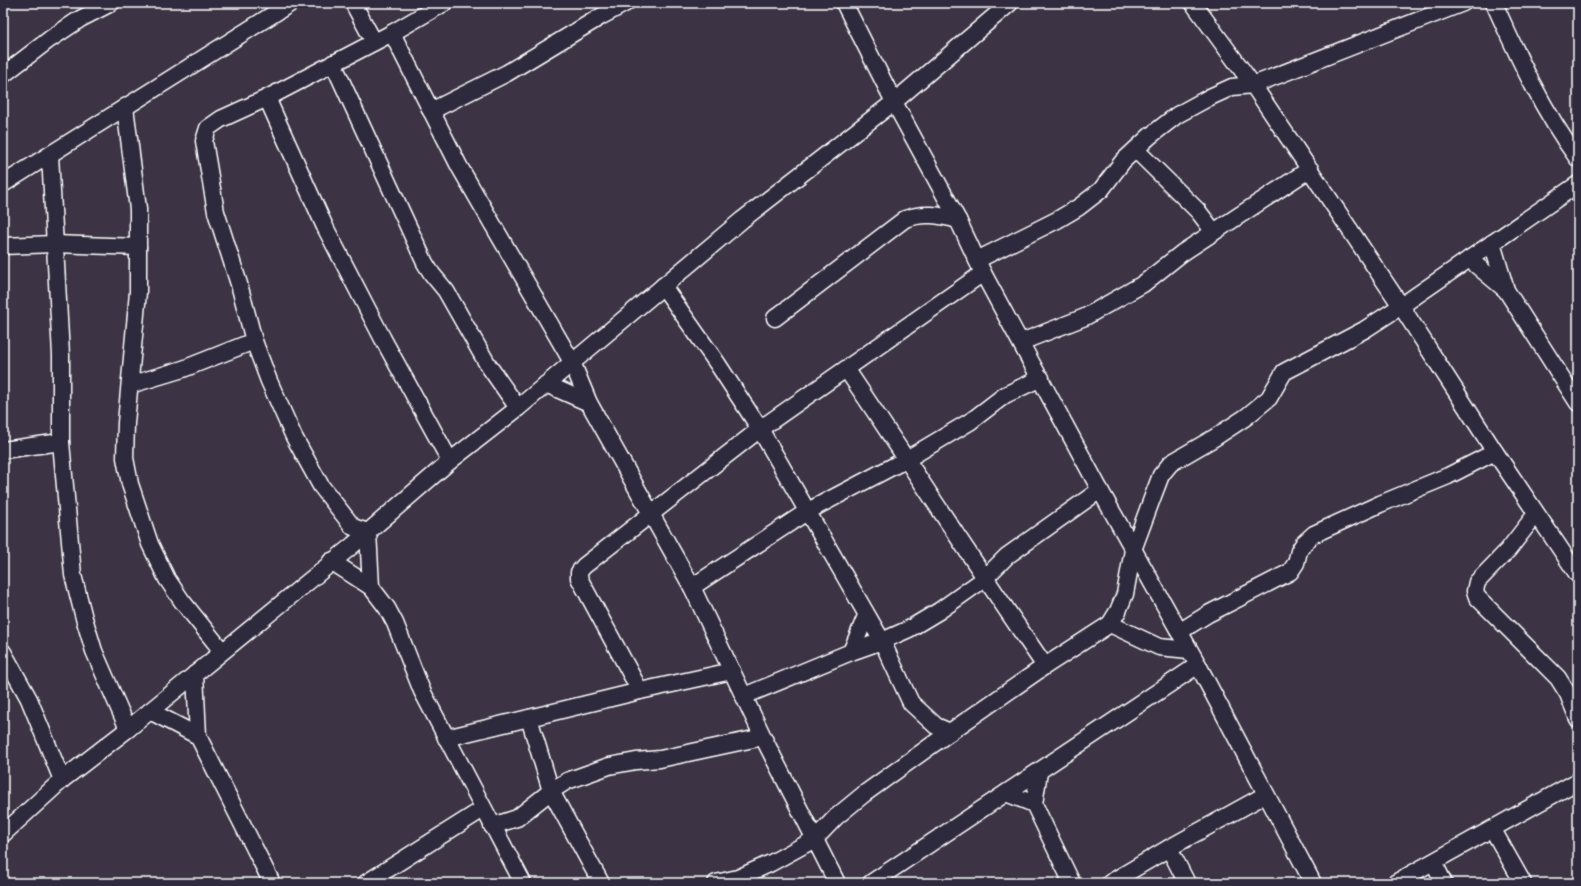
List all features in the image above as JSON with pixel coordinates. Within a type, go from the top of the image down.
[{"type":"street","points":[[3,184],[125,107],[274,7],[291,3]]},
{"type":"street","points":[[353,3],[374,42]]},
{"type":"street","points":[[368,532],[352,527],[322,486],[294,437],[254,341],[239,284],[216,212],[204,141],[208,128],[221,119],[267,98],[392,33],[444,3]]},
{"type":"street","points":[[431,111],[506,73],[626,3]]},
{"type":"street","points":[[844,3],[894,102],[958,220],[980,266],[1100,490],[1198,664],[1312,883]]},
{"type":"street","points":[[3,834],[62,780],[128,729],[368,532],[450,461],[518,408],[742,220],[894,102],[1010,3]]},
{"type":"street","points":[[1193,3],[1253,85],[1310,169],[1401,306],[1495,452],[1578,575]]},
{"type":"street","points":[[640,691],[579,578],[579,572],[584,566],[760,429],[847,370],[980,266],[1079,207],[1101,190],[1123,161],[1150,136],[1177,115],[1232,87],[1253,85],[1463,3]]},
{"type":"street","points":[[1494,3],[1524,69],[1556,125],[1578,159]]},
{"type":"street","points":[[3,75],[50,39],[101,5]]},
{"type":"street","points":[[392,33],[459,166],[572,362],[589,403],[652,513],[692,587],[763,736],[837,883]]},
{"type":"street","points":[[333,63],[425,263],[446,291],[488,365],[518,408]]},
{"type":"street","points":[[267,98],[325,227],[383,339],[450,461]]},
{"type":"street","points":[[125,107],[138,209],[138,292],[126,424],[125,458],[130,484],[150,544],[167,579],[222,651]]},
{"type":"street","points":[[1136,150],[1198,211],[1214,232]]},
{"type":"street","points":[[50,155],[61,354],[61,442],[73,575],[94,651],[128,729]]},
{"type":"street","points":[[1022,342],[1085,317],[1143,284],[1182,253],[1310,169]]},
{"type":"street","points":[[716,883],[738,878],[815,839],[836,817],[864,794],[1045,666],[1110,624],[1118,611],[1125,594],[1133,550],[1161,475],[1171,463],[1246,417],[1269,398],[1284,372],[1364,330],[1578,184]]},
{"type":"street","points":[[775,318],[905,219],[916,215],[929,214],[958,220]]},
{"type":"street","points":[[1492,243],[1506,290],[1578,403]]},
{"type":"street","points":[[3,246],[54,244],[138,247]]},
{"type":"street","points":[[1469,259],[1506,290]]},
{"type":"street","points":[[664,286],[718,363],[760,429],[808,510],[866,616],[882,641],[912,703],[936,726],[950,732]]},
{"type":"street","points":[[130,385],[182,369],[254,341]]},
{"type":"street","points":[[847,370],[907,459],[984,579],[1045,666]]},
{"type":"street","points":[[692,587],[808,510],[907,459],[972,421],[1005,395],[1041,378]]},
{"type":"street","points":[[546,384],[589,403]]},
{"type":"street","points":[[3,450],[61,442]]},
{"type":"street","points":[[1179,632],[1208,614],[1290,572],[1296,563],[1299,551],[1304,543],[1314,534],[1380,504],[1448,476],[1495,452]]},
{"type":"street","points":[[744,696],[851,652],[882,641],[908,629],[939,611],[984,579],[1007,556],[1100,490]]},
{"type":"street","points":[[1536,514],[1508,550],[1477,582],[1475,591],[1477,598],[1558,678],[1568,694],[1578,719]]},
{"type":"street","points":[[368,532],[371,587]]},
{"type":"street","points":[[331,561],[371,587],[387,608],[395,623],[422,692],[523,883]]},
{"type":"street","points":[[851,652],[866,616]]},
{"type":"street","points":[[1110,624],[1159,647],[1189,650]]},
{"type":"street","points":[[3,652],[29,699],[62,780]]},
{"type":"street","points":[[871,883],[1039,772],[1198,664]]},
{"type":"street","points":[[446,738],[640,691],[732,671]]},
{"type":"street","points":[[195,674],[198,736],[272,883]]},
{"type":"street","points":[[150,711],[198,736]]},
{"type":"street","points":[[529,718],[551,791],[601,883]]},
{"type":"street","points":[[492,826],[517,818],[551,791],[567,781],[609,766],[636,761],[660,759],[763,736]]},
{"type":"street","points":[[1039,772],[1034,804],[1072,883]]},
{"type":"street","points":[[1395,883],[1434,863],[1578,781]]},
{"type":"street","points":[[1006,793],[1034,804]]},
{"type":"street","points":[[1110,883],[1123,874],[1265,795]]},
{"type":"street","points":[[366,883],[483,809]]},
{"type":"street","points":[[1493,830],[1522,883]]},
{"type":"street","points":[[1169,848],[1187,883]]},
{"type":"street","points":[[1434,863],[1444,883]]}]
